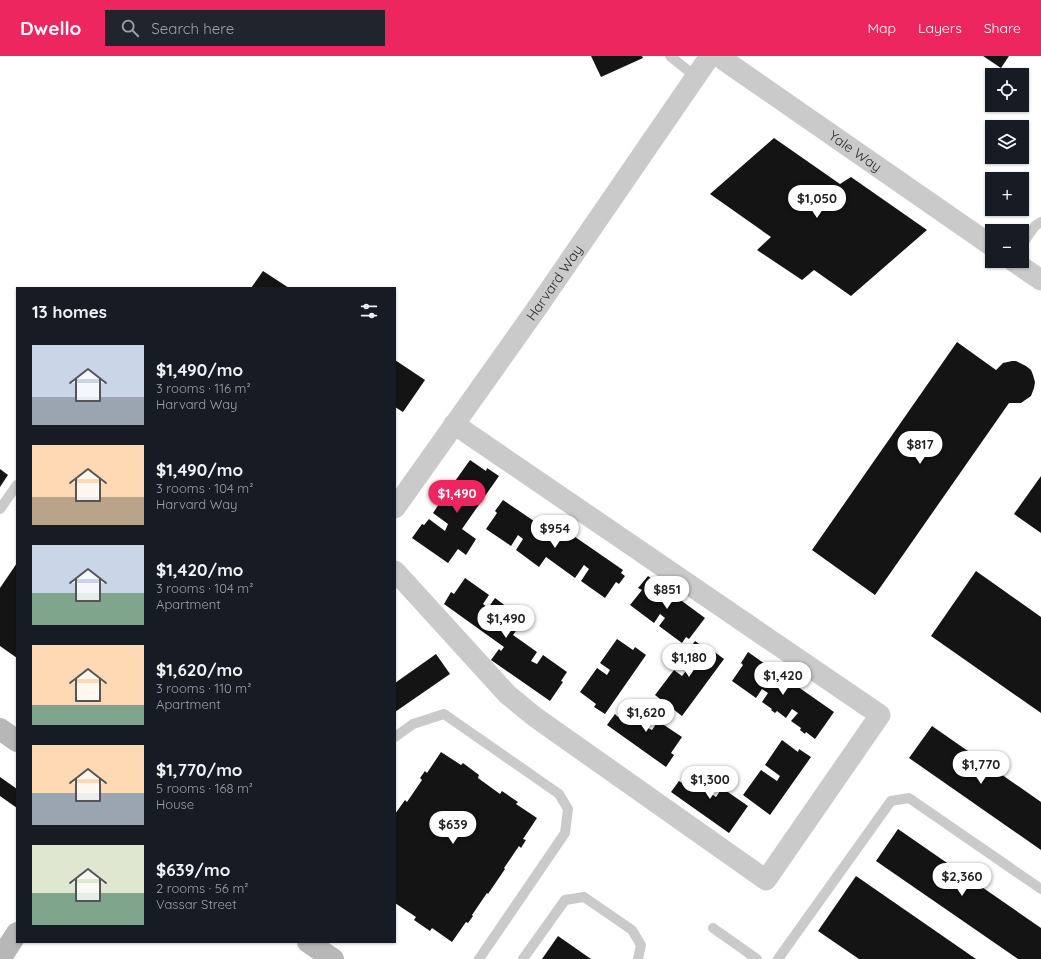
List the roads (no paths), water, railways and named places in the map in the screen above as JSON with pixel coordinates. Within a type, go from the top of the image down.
[{"type":"street","name":"Harvard Way","points":[[396,507],[537,308],[710,56]]},
{"type":"street","name":"Yale Way","points":[[718,56],[985,241]]},
{"type":"street","points":[[1024,268],[1041,280]]},
{"type":"street","points":[[396,572],[506,694],[542,722],[766,880],[880,715],[454,424]]},
{"type":"street","points":[[0,730],[16,740]]},
{"type":"street","points":[[0,959],[16,935]]},
{"type":"street","points":[[309,943],[333,959]]},
{"type":"lane","points":[[670,56],[696,77]]},
{"type":"lane","points":[[1029,234],[1035,226],[1041,222]]},
{"type":"lane","points":[[0,509],[16,486]]},
{"type":"lane","points":[[396,736],[413,724],[444,714],[559,794],[568,809],[565,833],[479,959]]},
{"type":"lane","points":[[778,959],[891,801],[909,798],[1041,889]]},
{"type":"lane","points":[[524,959],[565,900],[584,897],[632,930],[641,945],[638,959]]},
{"type":"lane","points":[[713,928],[757,959]]}]
